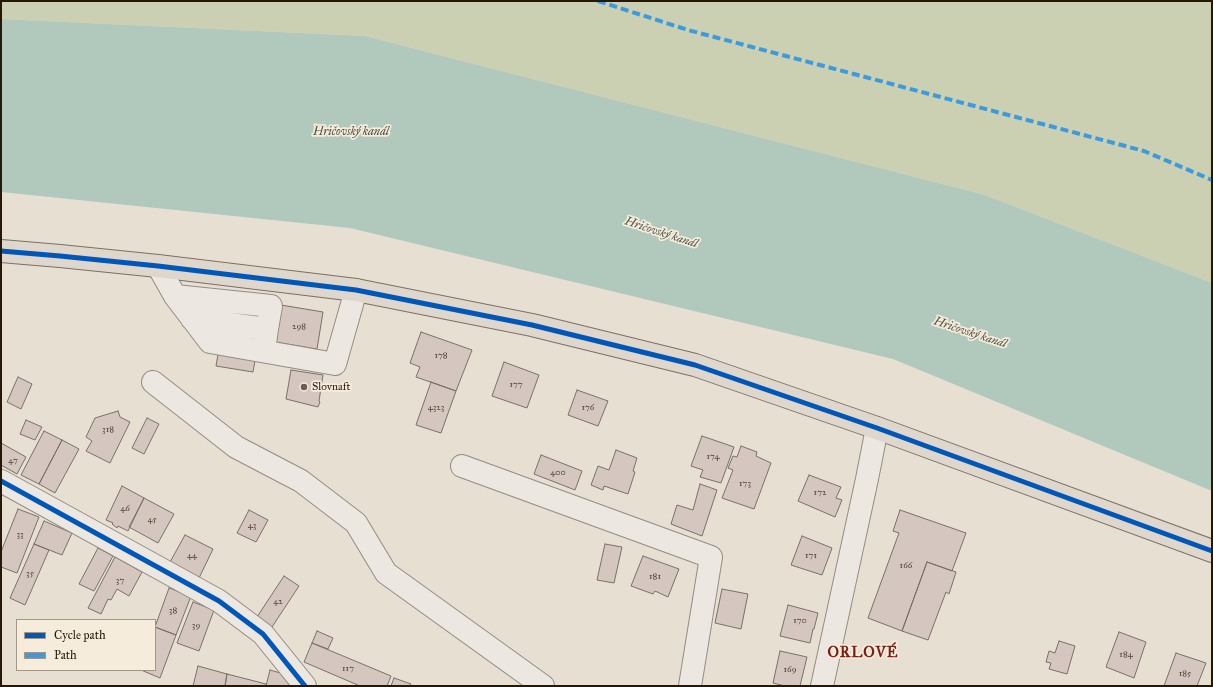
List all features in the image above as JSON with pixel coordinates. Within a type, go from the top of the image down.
[{"type":"main road","points":[[1,251],[158,266],[356,290],[532,325],[695,365],[877,428],[1212,551]]},
{"type":"street","points":[[158,266],[175,296],[210,342],[335,364],[356,290]]},
{"type":"street","points":[[175,296],[271,306],[264,351]]},
{"type":"street","points":[[192,319],[267,329]]},
{"type":"street","points":[[153,382],[236,447],[302,481],[350,518],[356,523],[386,573],[543,686]]},
{"type":"street","points":[[822,686],[868,478],[877,428]]},
{"type":"street","points":[[462,466],[710,557],[690,686]]},
{"type":"street","points":[[1,481],[219,601],[263,634],[305,686]]},
{"type":"shaded area","points":[[1,1],[1212,1],[1212,283],[985,195],[365,36],[1,19]]},
{"type":"water","name":"Hričovský kanál","points":[[1,19],[365,36],[985,195],[1212,283],[1212,491],[893,359],[350,228],[1,192]]},
{"type":"building","points":[[228,297],[265,303],[253,372],[216,366]]},
{"type":"building","name":"Slovnaft","points":[[281,305],[323,312],[317,349],[275,342]]},
{"type":"building","points":[[421,332],[472,350],[456,391],[416,377],[420,367],[410,363]]},
{"type":"building","points":[[504,362],[539,375],[527,408],[492,396]]},
{"type":"building","name":"Slovnaft","points":[[291,370],[323,375],[320,402],[318,407],[286,399]]},
{"type":"building","points":[[18,377],[32,384],[21,409],[7,402]]},
{"type":"building","points":[[431,382],[456,391],[441,433],[416,425]]},
{"type":"building","points":[[577,390],[608,401],[598,426],[568,415]]},
{"type":"building","points":[[118,411],[120,417],[130,422],[110,463],[86,451],[92,441],[86,437],[95,418]]},
{"type":"building","points":[[147,418],[159,424],[144,454],[132,448]]},
{"type":"building","points":[[26,420],[42,427],[35,440],[20,434]]},
{"type":"building","points":[[44,431],[62,440],[39,484],[21,475]]},
{"type":"building","points":[[702,436],[734,447],[721,483],[700,477],[703,470],[691,466]]},
{"type":"building","points":[[62,440],[79,449],[55,493],[39,484]]},
{"type":"building","points":[[1,443],[26,457],[17,474],[1,465]]},
{"type":"building","points":[[741,446],[757,452],[756,456],[771,463],[754,509],[722,498],[733,470],[728,468],[733,456],[737,457]]},
{"type":"building","points":[[616,450],[637,458],[633,471],[635,472],[628,494],[604,486],[603,490],[591,485],[598,466],[609,470]]},
{"type":"building","points":[[541,455],[582,471],[575,490],[534,474]]},
{"type":"building","points":[[809,475],[841,487],[836,498],[842,500],[835,517],[798,501]]},
{"type":"building","points":[[700,484],[717,490],[702,536],[671,524],[677,505],[693,510]]},
{"type":"building","points":[[122,486],[144,498],[128,531],[118,526],[117,528],[112,524],[113,523],[106,520]]},
{"type":"building","points":[[144,498],[174,514],[158,543],[129,527]]},
{"type":"building","points":[[18,509],[39,517],[17,573],[1,567],[1,552]]},
{"type":"building","points":[[249,510],[268,520],[256,542],[237,533]]},
{"type":"building","points":[[900,510],[966,533],[952,571],[927,562],[902,631],[868,618],[899,533],[893,531]]},
{"type":"building","points":[[44,521],[72,533],[62,555],[34,544]]},
{"type":"building","points":[[185,535],[213,549],[199,578],[170,562]]},
{"type":"building","points":[[802,536],[832,548],[822,575],[791,565]]},
{"type":"building","points":[[34,544],[49,550],[25,605],[10,598]]},
{"type":"building","points":[[605,544],[622,547],[614,583],[597,580]]},
{"type":"building","points":[[98,548],[113,556],[94,591],[79,584]]},
{"type":"building","points":[[643,556],[679,569],[668,597],[655,591],[653,594],[631,586]]},
{"type":"building","points":[[115,557],[142,572],[129,596],[117,589],[111,600],[108,599],[101,614],[88,608]]},
{"type":"building","points":[[927,562],[956,572],[949,594],[946,592],[928,640],[902,631]]},
{"type":"building","points":[[284,576],[299,586],[272,627],[257,617]]},
{"type":"building","points":[[169,588],[191,596],[176,635],[156,627]]},
{"type":"building","points":[[722,589],[748,594],[741,629],[715,623]]},
{"type":"building","points":[[193,602],[214,610],[199,651],[177,643]]},
{"type":"building","points":[[788,605],[818,613],[810,643],[780,636]]},
{"type":"building","points":[[156,627],[176,635],[160,678],[143,671],[156,671]]},
{"type":"building","points":[[317,631],[333,638],[328,649],[312,643]]},
{"type":"building","points":[[1119,632],[1146,642],[1134,678],[1106,667]]},
{"type":"building","points":[[1059,641],[1075,646],[1067,674],[1049,669],[1051,663],[1046,662],[1049,651],[1055,653]]},
{"type":"building","points":[[312,643],[391,676],[387,686],[360,686],[304,662]]},
{"type":"building","points":[[780,651],[807,657],[800,686],[785,686],[773,683]]},
{"type":"building","points":[[1176,653],[1206,663],[1197,686],[1164,686]]},
{"type":"building","points":[[198,666],[227,674],[225,686],[193,686]]},
{"type":"building","points":[[270,670],[291,676],[293,686],[266,686]]},
{"type":"building","points":[[227,674],[266,684],[266,686],[225,686]]},
{"type":"building","points":[[394,678],[411,684],[410,686],[391,686]]},
{"type":"marked path","points":[[598,1],[688,30],[1144,151],[1212,180]]},
{"type":"cycle path","points":[[1,251],[158,266],[356,290],[532,325],[695,365],[877,428],[1212,551]]},
{"type":"cycle path","points":[[1,481],[219,601],[263,634],[305,686]]},
{"type":"place","name":"Slovnaft","points":[[304,387]]},
{"type":"district","name":"ORLOVÉ","points":[[863,653]]}]
